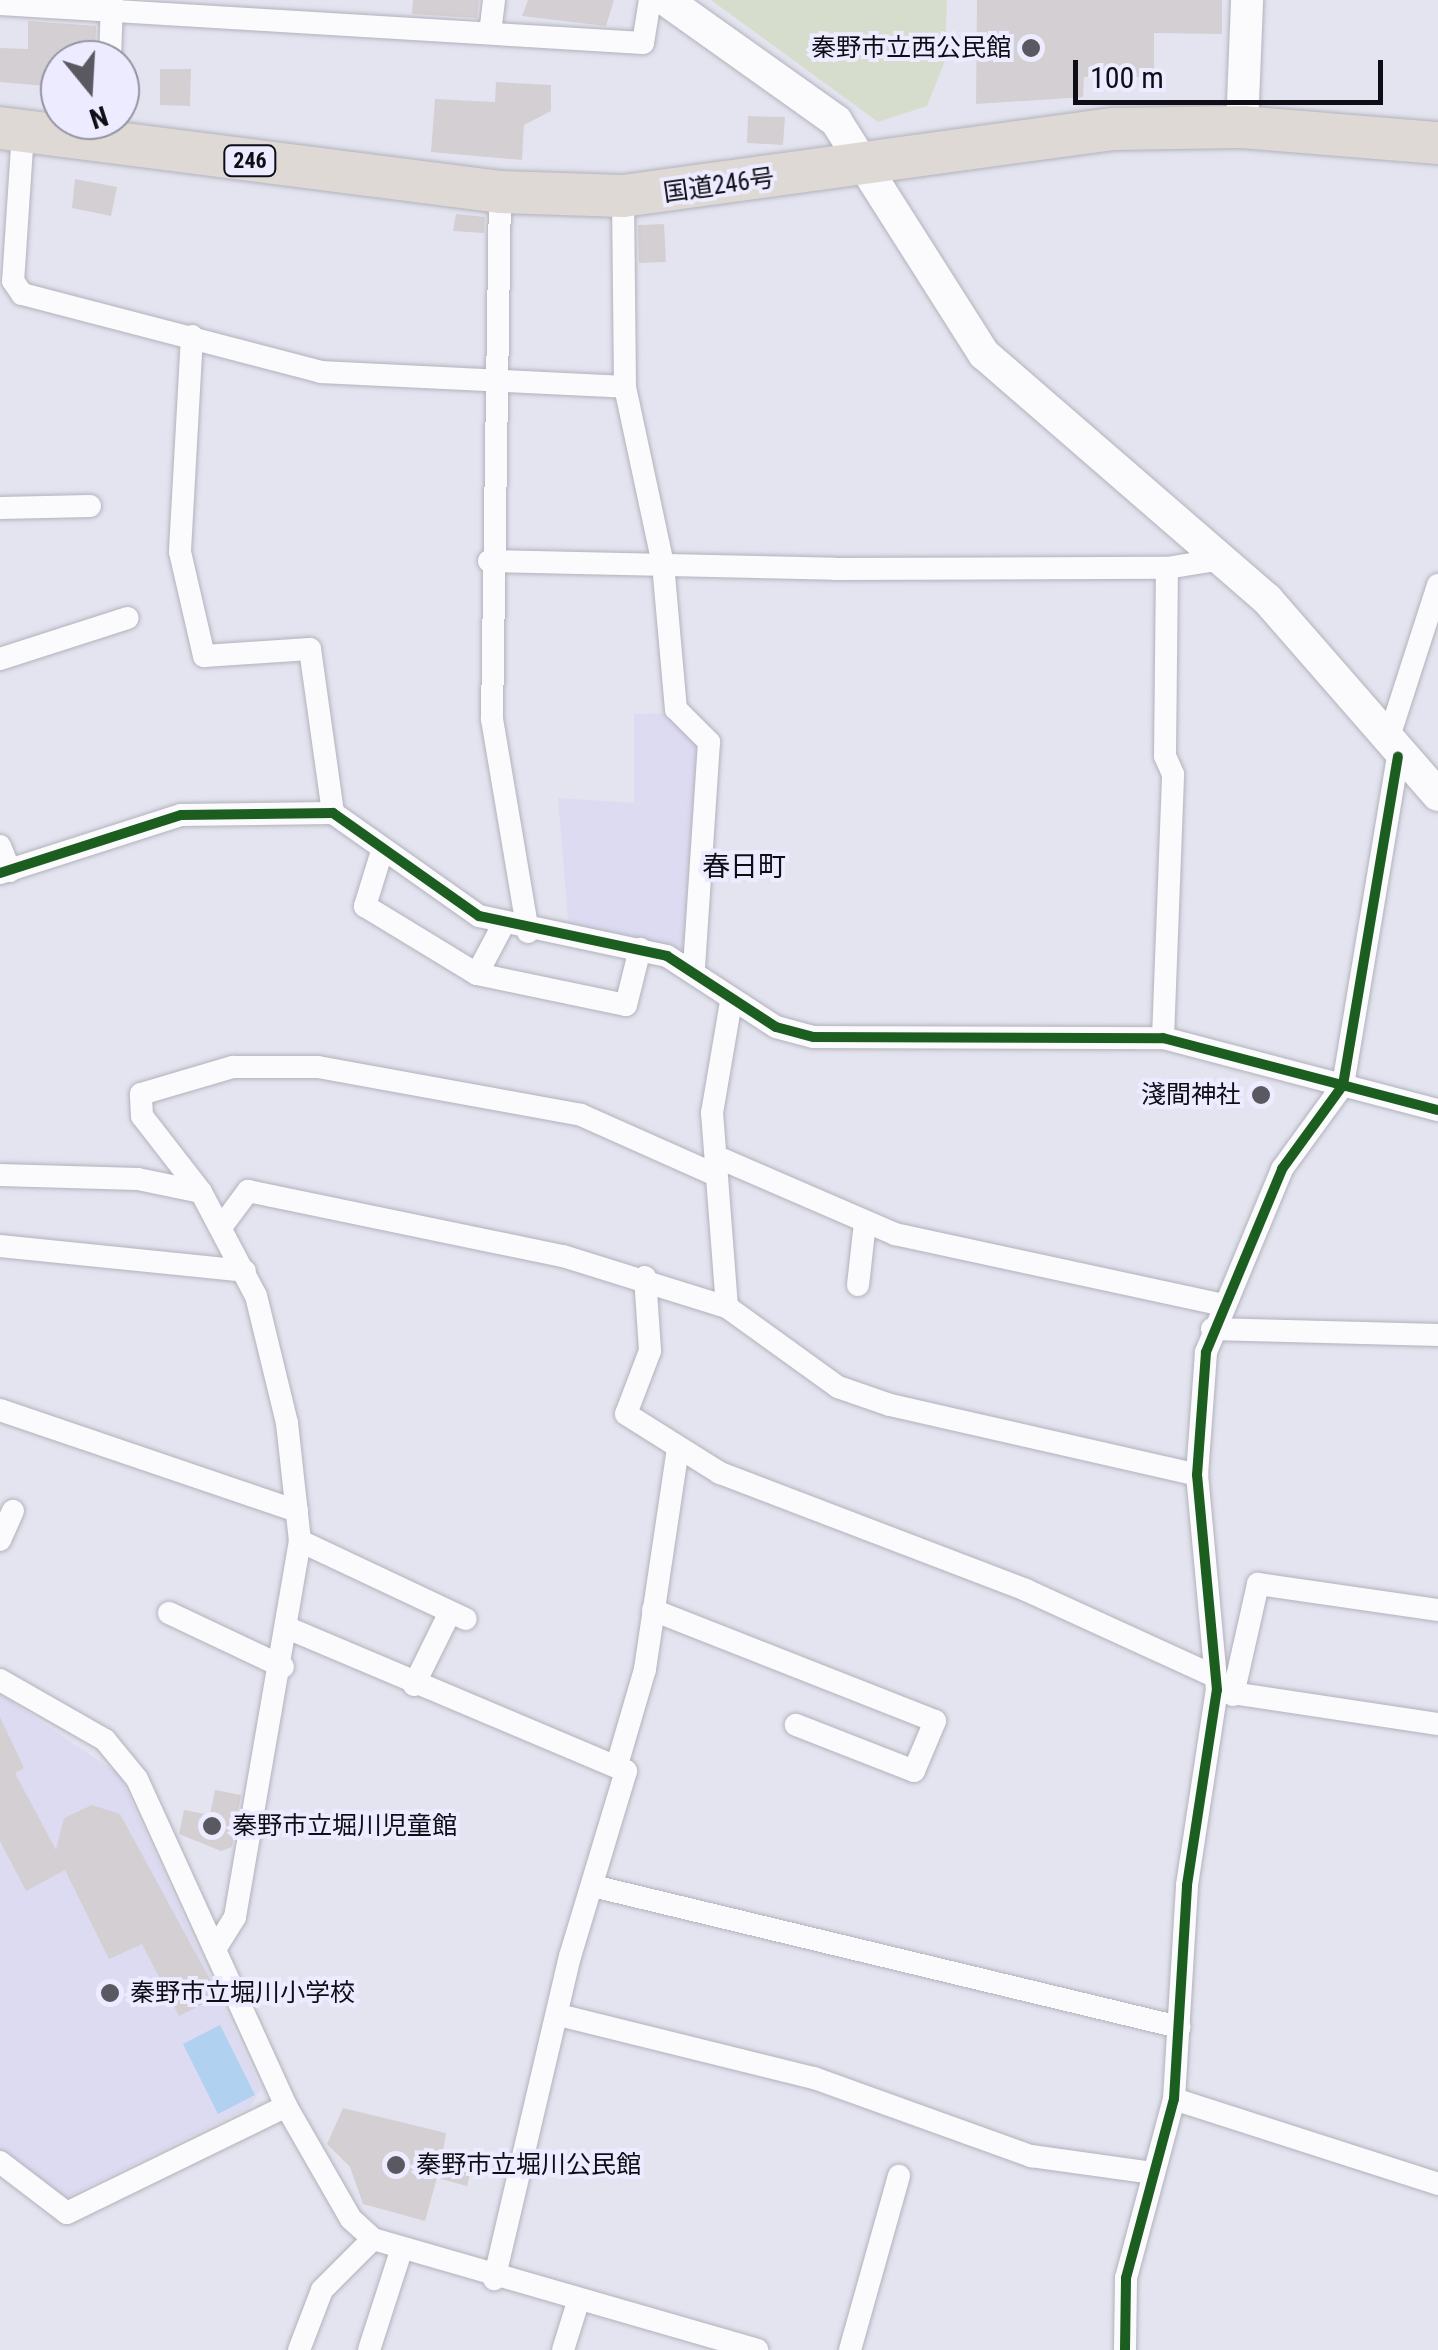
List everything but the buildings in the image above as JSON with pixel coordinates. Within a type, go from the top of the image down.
[{"type":"highway","name":"国道246号","points":[[140,137],[500,192],[622,196],[869,165],[1063,134],[1242,127],[1438,143]]},
{"type":"highway","name":"国道246号","points":[[11,130],[40,131]]},
{"type":"street","points":[[490,33],[494,0]]},
{"type":"street","points":[[0,4],[112,6],[643,43],[650,0]]},
{"type":"street","points":[[666,0],[836,121],[869,165],[945,305],[984,354],[1222,559],[1438,794]]},
{"type":"street","points":[[1242,127],[1247,0]]},
{"type":"street","points":[[111,40],[112,6]]},
{"type":"street","points":[[11,130],[13,281],[22,294],[322,372],[625,387]]},
{"type":"street","points":[[500,192],[489,561],[492,719],[528,932]]},
{"type":"street","points":[[622,196],[625,387],[663,564],[676,708],[709,742],[694,967]]},
{"type":"street","points":[[192,336],[180,552],[204,656],[310,649],[333,813]]},
{"type":"street","points":[[0,508],[77,515]]},
{"type":"street","points":[[489,561],[1167,568],[1222,559]]},
{"type":"street","points":[[1163,1038],[1173,774],[1166,756],[1167,568]]},
{"type":"street","points":[[1222,1687],[1198,1475],[1212,1329],[1219,1304],[1282,1169],[1342,1085],[1393,748],[1438,585]]},
{"type":"street","points":[[0,659],[128,618]]},
{"type":"street","points":[[0,846],[5,872],[181,815],[333,813],[382,851],[502,928],[640,950],[694,967],[731,1002],[814,1037],[1163,1038],[1438,1110]]},
{"type":"street","points":[[382,851],[365,906],[477,974],[626,1005],[640,950]]},
{"type":"street","points":[[477,974],[502,928]]},
{"type":"street","points":[[726,1307],[712,1113],[731,1002]]},
{"type":"street","points":[[216,1946],[234,1917],[290,1629],[300,1541],[278,1380],[245,1271],[201,1192],[142,1116],[141,1094],[211,1072],[290,1063],[581,1115],[716,1166],[788,1180],[865,1223],[1219,1304]]},
{"type":"street","points":[[0,1175],[138,1179],[201,1192]]},
{"type":"street","points":[[222,1226],[248,1191],[645,1277],[726,1307],[838,1387],[1198,1475]]},
{"type":"street","points":[[858,1285],[865,1223]]},
{"type":"street","points":[[0,1246],[245,1271]]},
{"type":"street","points":[[645,1277],[650,1351],[626,1414],[678,1449],[1222,1687],[1438,1724]]},
{"type":"street","points":[[1212,1329],[1438,1336]]},
{"type":"street","points":[[0,1410],[297,1511]]},
{"type":"street","points":[[617,1765],[653,1610],[678,1449]]},
{"type":"street","points":[[0,1540],[13,1512]]},
{"type":"street","points":[[300,1541],[458,1616],[414,1684]]},
{"type":"street","points":[[1125,2350],[1126,2278],[1174,2099],[1188,1885],[1222,1687],[1258,1584],[1438,1610]]},
{"type":"street","points":[[653,1610],[935,1721],[914,1771],[796,1725]]},
{"type":"street","points":[[169,1613],[283,1667]]},
{"type":"street","points":[[290,1629],[414,1684],[617,1765],[625,1778],[559,2014],[494,2279]]},
{"type":"street","points":[[0,1680],[118,1754],[216,1946],[286,2106],[351,2220],[373,2239],[401,2251],[757,2350]]},
{"type":"street","points":[[596,1887],[1179,2028]]},
{"type":"street","points":[[559,2014],[814,2078],[1031,2156],[1154,2173]]},
{"type":"street","points":[[1174,2099],[1438,2184]]},
{"type":"street","points":[[0,2162],[67,2213],[286,2106]]},
{"type":"street","points":[[850,2350],[899,2176]]},
{"type":"street","points":[[299,2350],[322,2290],[373,2239]]},
{"type":"street","points":[[369,2350],[401,2251]]},
{"type":"street","points":[[563,2350],[578,2302]]},
{"type":"shaded area","points":[[672,713],[701,731],[692,943],[683,952],[569,931],[558,798],[634,803],[634,714]]},
{"type":"shaded area","name":"秦野市立堀川小学校","points":[[0,1694],[119,1774],[261,2089],[250,2107],[61,2200],[0,2152]]},
{"type":"shaded area","points":[[220,2025],[255,2095],[218,2114],[183,2044]]},
{"type":"green space","points":[[711,0],[947,0],[945,61],[927,106],[878,122]]},
{"type":"cycle path","points":[[1125,2350],[1126,2278],[1174,2099],[1187,1885],[1217,1690],[1197,1475],[1206,1352],[1282,1169],[1343,1085],[1398,757]]},
{"type":"cycle path","points":[[0,873],[181,815],[333,813],[479,916],[667,956],[776,1027],[814,1037],[1163,1038],[1438,1110]]},
{"type":"place","name":"秦野市立西公民館","points":[[1031,48]]},
{"type":"place","name":"淺間神社","points":[[1261,1095]]},
{"type":"place","name":"秦野市立堀川児童館","points":[[212,1826]]},
{"type":"place","name":"秦野市立堀川小学校","points":[[110,1993]]},
{"type":"place","name":"秦野市立堀川公民館","points":[[396,2165]]},
{"type":"district","name":"春日町","points":[[744,867]]}]
